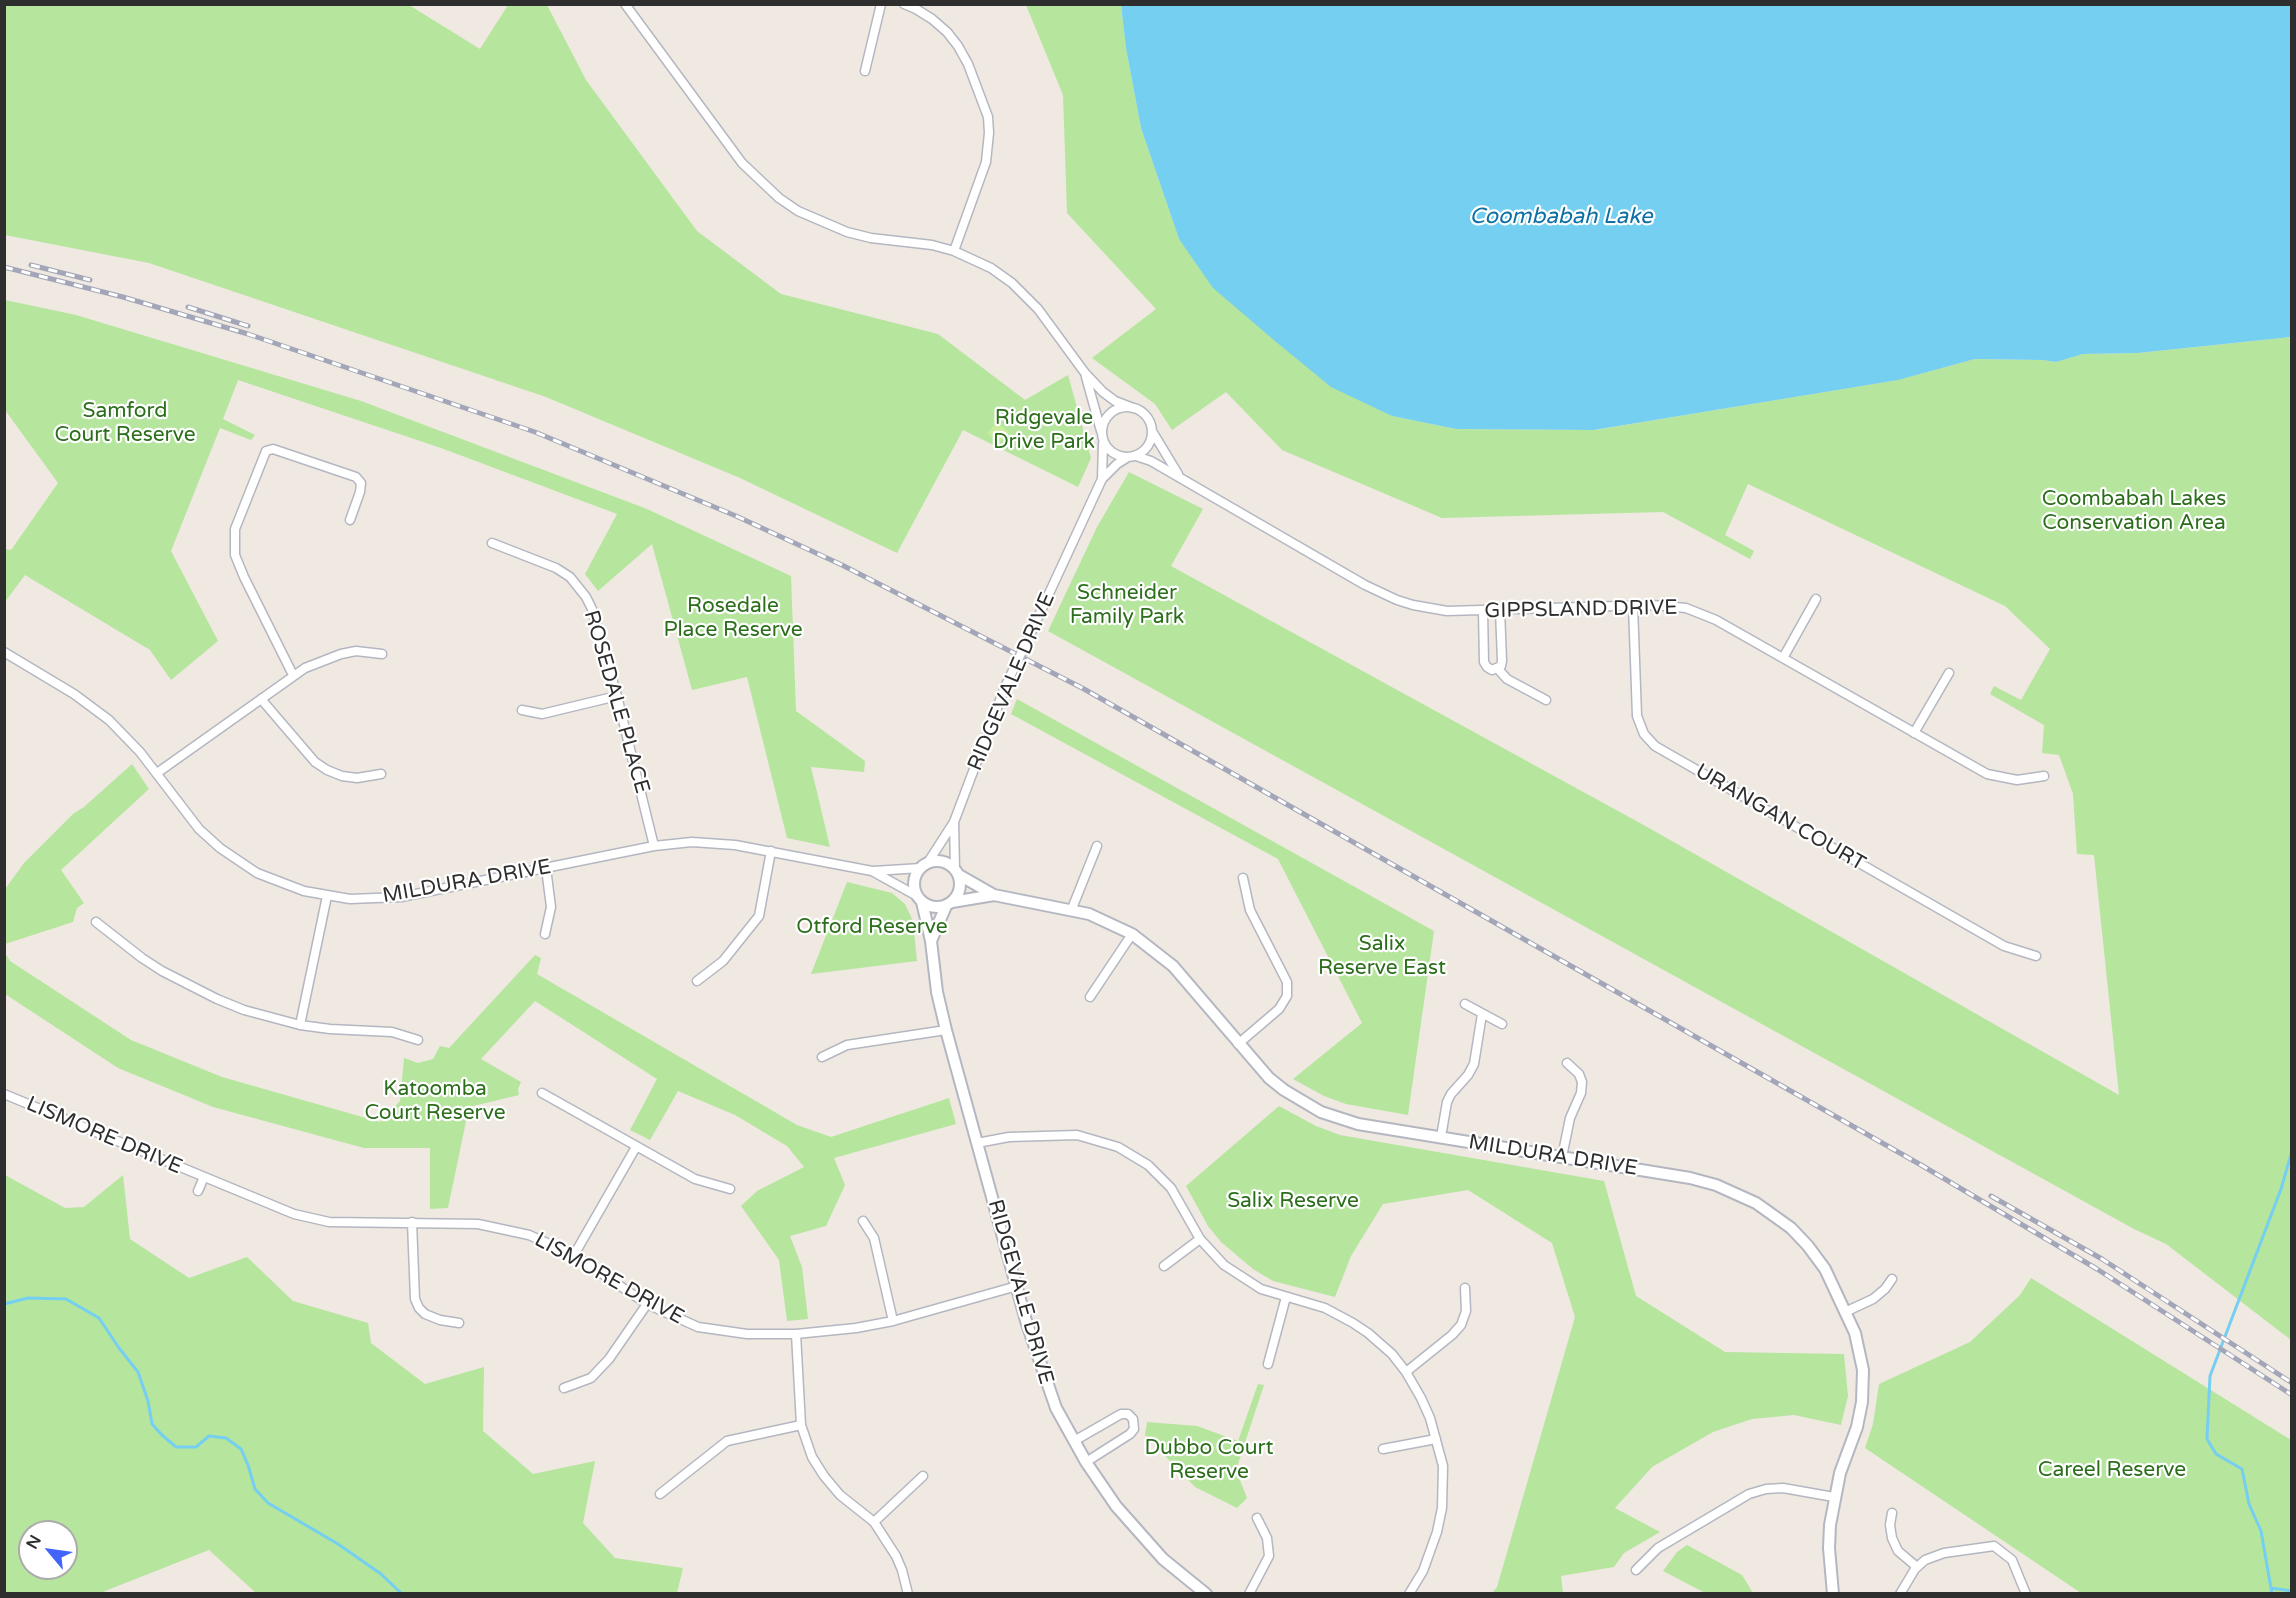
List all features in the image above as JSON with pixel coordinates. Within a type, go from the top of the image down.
[{"type":"street","points":[[625,4],[742,163],[779,198],[798,211],[847,232],[872,238],[910,241],[954,251],[991,268],[1012,283],[1026,295],[1045,318],[1085,373],[1115,401],[1133,408],[1146,416],[1152,430],[1148,445],[1132,456],[1113,453],[1102,437],[1106,418],[1111,412],[1125,407],[1133,408]]},
{"type":"street","points":[[865,71],[881,4]]},
{"type":"street","points":[[904,4],[932,19],[958,46],[968,64],[988,117],[986,162],[954,251]]},
{"type":"street","name":"RIDGEVALE DRIVE","points":[[1085,373],[1102,437],[1102,479]]},
{"type":"street","name":"GIPPSLAND DRIVE","points":[[1152,430],[1180,477]]},
{"type":"street","points":[[293,675],[235,555],[235,529],[266,451],[273,448],[356,477],[361,483],[360,492],[350,520]]},
{"type":"street","name":"RIDGEVALE DRIVE","points":[[924,866],[954,822],[1005,687],[1102,479],[1117,464],[1132,456]]},
{"type":"street","name":"GIPPSLAND DRIVE","points":[[1132,456],[1151,461],[1381,593],[1413,605],[1432,609],[1483,611],[1633,605],[1686,608],[1704,615],[1783,658],[1987,774],[2017,780],[2044,776]]},
{"type":"street","name":"ROSEDALE PLACE","points":[[492,543],[556,568],[570,577],[580,587],[592,609],[617,696],[654,846]]},
{"type":"street","points":[[1783,658],[1816,599]]},
{"type":"street","name":"URANGAN COURT","points":[[1633,605],[1637,716],[1644,734],[1655,747],[2004,946],[2036,956]]},
{"type":"street","points":[[1498,669],[1502,661],[1500,610]]},
{"type":"street","points":[[1483,611],[1485,665],[1492,670],[1498,669]]},
{"type":"street","points":[[157,772],[293,675],[341,654],[356,651],[382,654]]},
{"type":"street","name":"MILDURA DRIVE","points":[[4,652],[94,708],[128,737],[157,772],[186,813],[220,848],[257,873],[276,882],[327,896],[358,899],[401,897],[654,846],[712,843],[771,851],[872,871],[924,866]]},
{"type":"street","points":[[1498,669],[1507,679],[1546,700]]},
{"type":"street","points":[[1914,733],[1949,673]]},
{"type":"street","points":[[522,710],[542,714],[617,696]]},
{"type":"street","points":[[261,699],[315,762],[327,770],[342,776],[357,778],[381,774]]},
{"type":"street","name":"RIDGEVALE DRIVE","points":[[954,822],[957,872]]},
{"type":"street","points":[[1071,911],[1097,846]]},
{"type":"street","points":[[697,981],[723,961],[759,916],[771,851]]},
{"type":"street","points":[[942,861],[957,872],[960,890],[949,904],[933,907],[920,899],[914,881],[924,866],[942,861]]},
{"type":"street","points":[[545,934],[551,907],[546,868]]},
{"type":"street","name":"MILDURA DRIVE","points":[[872,871],[920,899]]},
{"type":"street","name":"MILDURA DRIVE","points":[[957,872],[994,895],[1089,914],[1132,934],[1173,966],[1261,1070],[1284,1090],[1320,1112],[1358,1124],[1699,1180],[1726,1188],[1756,1203],[1791,1228],[1825,1269],[1860,1351],[1863,1394],[1857,1427],[1843,1463],[1834,1497],[1829,1548],[1833,1593]]},
{"type":"street","points":[[1238,1044],[1279,1008],[1287,996],[1287,982],[1250,910],[1243,878]]},
{"type":"street","name":"MILDURA DRIVE","points":[[949,904],[994,895]]},
{"type":"street","points":[[300,1025],[327,896]]},
{"type":"street","name":"RIDGEVALE DRIVE","points":[[920,899],[931,941],[937,992],[946,1030],[1017,1286],[1056,1408],[1086,1462],[1116,1506],[1163,1559],[1206,1593]]},
{"type":"street","name":"RIDGEVALE DRIVE","points":[[931,941],[949,904]]},
{"type":"street","points":[[96,922],[142,958],[185,985],[244,1010],[300,1025],[349,1031],[392,1032],[418,1040]]},
{"type":"street","points":[[1090,997],[1132,934]]},
{"type":"street","points":[[1465,1004],[1502,1024]]},
{"type":"street","points":[[1441,1137],[1451,1094],[1468,1075],[1474,1064],[1482,1014]]},
{"type":"street","points":[[822,1057],[847,1045],[946,1030]]},
{"type":"street","points":[[1562,1157],[1570,1119],[1581,1093],[1582,1082],[1580,1074],[1567,1063]]},
{"type":"street","points":[[542,1093],[695,1179],[730,1188]]},
{"type":"street","name":"LISMORE DRIVE","points":[[4,1094],[294,1214],[329,1222],[478,1224],[504,1228],[546,1241],[574,1255],[647,1304],[698,1327],[747,1334],[796,1334],[856,1328],[892,1321],[1017,1286]]},
{"type":"street","points":[[977,1143],[1009,1137],[1077,1135],[1118,1147],[1148,1165],[1171,1188],[1200,1239],[1241,1278],[1286,1297],[1325,1308],[1368,1332],[1392,1354],[1421,1398],[1443,1466],[1442,1508],[1431,1551],[1423,1571],[1409,1593]]},
{"type":"street","points":[[574,1255],[636,1147]]},
{"type":"street","name":"LISMORE DRIVE","points":[[198,1191],[204,1178]]},
{"type":"street","points":[[863,1221],[874,1238],[892,1321]]},
{"type":"street","points":[[412,1222],[415,1299],[418,1308],[425,1314],[440,1320],[459,1323]]},
{"type":"street","points":[[1164,1266],[1200,1239]]},
{"type":"street","points":[[1845,1312],[1873,1299],[1892,1280]]},
{"type":"street","points":[[1406,1372],[1461,1325],[1466,1311],[1465,1288]]},
{"type":"street","points":[[1268,1364],[1286,1297]]},
{"type":"street","points":[[564,1388],[591,1378],[609,1359],[647,1304]]},
{"type":"street","points":[[796,1334],[801,1425],[812,1457],[840,1495],[874,1522],[899,1563],[908,1593]]},
{"type":"street","points":[[1074,1441],[1121,1414],[1128,1414],[1133,1419],[1135,1425],[1132,1432],[1086,1462]]},
{"type":"street","points":[[660,1494],[726,1441],[801,1425]]},
{"type":"street","points":[[1383,1449],[1436,1439]]},
{"type":"street","points":[[874,1522],[922,1476]]},
{"type":"street","points":[[1636,1570],[1658,1548],[1749,1494],[1783,1488],[1834,1497]]},
{"type":"street","points":[[1892,1513],[1890,1525],[1892,1538],[1898,1551],[1917,1567]]},
{"type":"street","points":[[1249,1593],[1269,1556],[1267,1538],[1257,1518]]},
{"type":"street","points":[[1900,1593],[1904,1584],[1925,1560],[1944,1553],[1994,1545],[2012,1560],[2026,1593]]},
{"type":"green space","name":"Ridgevale Drive Park","points":[[4,5],[409,5],[480,49],[508,5],[547,5],[586,80],[697,231],[781,294],[938,334],[1025,400],[1068,375],[1091,458],[1078,487],[963,430],[897,553],[740,478],[546,397],[149,263],[5,235]]},
{"type":"green space","name":"Coombabah Lakes Conservation Area","points":[[1026,5],[1121,5],[1126,48],[1141,128],[1179,239],[1392,416],[1456,429],[1595,430],[1897,380],[1975,359],[2056,362],[2083,354],[2138,353],[2291,337],[2291,1340],[2166,1244],[2134,1229],[1048,631],[1097,527],[1129,472],[1203,509],[1171,566],[1649,828],[2119,1095],[2094,855],[2077,854],[2073,794],[2059,755],[2042,753],[2044,725],[1990,694],[1994,686],[2021,700],[2050,649],[2005,606],[1748,484],[1725,535],[1754,551],[1750,559],[1663,512],[1442,518],[1282,450],[1226,392],[1172,430],[1155,404],[1092,358],[1156,309],[1067,213],[1063,95]]},
{"type":"green space","name":"Samford Court Reserve","points":[[5,300],[76,315],[361,401],[647,509],[791,576],[796,711],[865,761],[864,772],[811,767],[830,847],[787,838],[747,677],[692,690],[652,544],[598,591],[585,574],[617,514],[441,448],[238,380],[223,419],[255,435],[251,440],[220,428],[171,551],[218,641],[171,680],[150,650],[25,575],[5,602],[5,549],[11,550],[58,483],[5,410]]},
{"type":"green space","points":[[997,422],[1009,432],[999,443],[987,433]]},
{"type":"green space","name":"Salix Reserve East","points":[[1017,699],[1434,931],[1408,1115],[1346,1104],[1324,1096],[1293,1079],[1362,1023],[1278,859],[1011,714]]},
{"type":"green space","points":[[132,764],[149,789],[61,870],[84,903],[77,908],[73,922],[5,944],[5,889],[24,863],[73,814]]},
{"type":"green space","name":"Otford Reserve","points":[[847,882],[892,893],[905,904],[913,921],[917,961],[811,974]]},
{"type":"green space","name":"Katoomba Court Reserve","points":[[5,953],[10,961],[131,1040],[222,1077],[380,1122],[400,1101],[404,1058],[418,1063],[433,1059],[440,1046],[449,1048],[535,955],[541,958],[537,974],[797,1125],[831,1137],[949,1098],[956,1124],[834,1158],[845,1185],[826,1226],[790,1236],[802,1267],[808,1319],[787,1321],[779,1260],[741,1206],[757,1191],[804,1167],[787,1146],[735,1115],[678,1091],[650,1140],[630,1130],[657,1079],[535,1001],[481,1059],[521,1082],[518,1089],[519,1095],[469,1107],[448,1208],[430,1209],[430,1148],[364,1148],[213,1107],[118,1068],[5,994]]},
{"type":"green space","name":"Salix Reserve","points":[[1279,1106],[1316,1126],[1340,1135],[1604,1181],[1636,1296],[1725,1352],[1844,1354],[1848,1396],[1841,1425],[1794,1415],[1752,1419],[1713,1432],[1652,1467],[1615,1508],[1660,1532],[1624,1553],[1614,1567],[1561,1576],[1563,1593],[1492,1593],[1497,1587],[1575,1317],[1552,1243],[1468,1190],[1383,1204],[1351,1256],[1335,1297],[1273,1281],[1253,1269],[1221,1242],[1208,1226],[1186,1186]]},
{"type":"green space","points":[[5,1175],[65,1208],[84,1207],[123,1175],[130,1239],[189,1278],[247,1257],[293,1301],[368,1323],[371,1343],[425,1384],[484,1367],[483,1431],[533,1474],[595,1461],[583,1523],[615,1558],[683,1568],[677,1593],[256,1593],[209,1550],[100,1593],[5,1593]]},
{"type":"green space","name":"Careel Reserve","points":[[2031,1278],[2291,1440],[2291,1593],[2081,1593],[1865,1448],[1873,1424],[1879,1384],[1970,1342],[2020,1295]]},
{"type":"green space","name":"Dubbo Court Reserve","points":[[1258,1384],[1264,1385],[1236,1470],[1247,1498],[1237,1508],[1195,1487],[1145,1435],[1147,1422],[1197,1426],[1238,1441]]},
{"type":"green space","points":[[1687,1545],[1742,1575],[1753,1593],[1705,1593],[1663,1571],[1677,1552]]},
{"type":"water","name":"Coombabah Lake","points":[[1121,5],[2291,5],[2291,337],[2138,353],[2083,354],[2056,362],[1975,359],[1898,380],[1594,430],[1456,429],[1392,416],[1331,387],[1275,341],[1213,288],[1179,239],[1141,128],[1126,48]]},
{"type":"waterway","points":[[2272,1594],[2261,1531],[2249,1504],[2242,1469],[2216,1454],[2207,1439],[2210,1376],[2281,1189],[2292,1151]]},
{"type":"waterway","points":[[4,1304],[28,1298],[66,1299],[99,1318],[138,1372],[148,1401],[152,1424],[162,1435],[176,1447],[196,1447],[209,1436],[226,1438],[241,1449],[255,1489],[268,1503],[338,1544],[381,1574],[402,1594]]},
{"type":"waterway","points":[[2271,1588],[2292,1591]]},
{"type":"railway","points":[[31,265],[90,280]]},
{"type":"railway","points":[[4,267],[123,297],[248,334],[535,432],[736,516],[842,565],[1084,689],[1921,1165],[2097,1269],[2292,1395]]},
{"type":"railway","points":[[188,307],[248,326]]},
{"type":"railway","points":[[1991,1196],[2102,1259],[2292,1383]]},
{"type":"park label","name":"Schneider Family Park","points":[[1127,605]]},
{"type":"park label","name":"Rosedale Place Reserve","points":[[733,618]]}]
